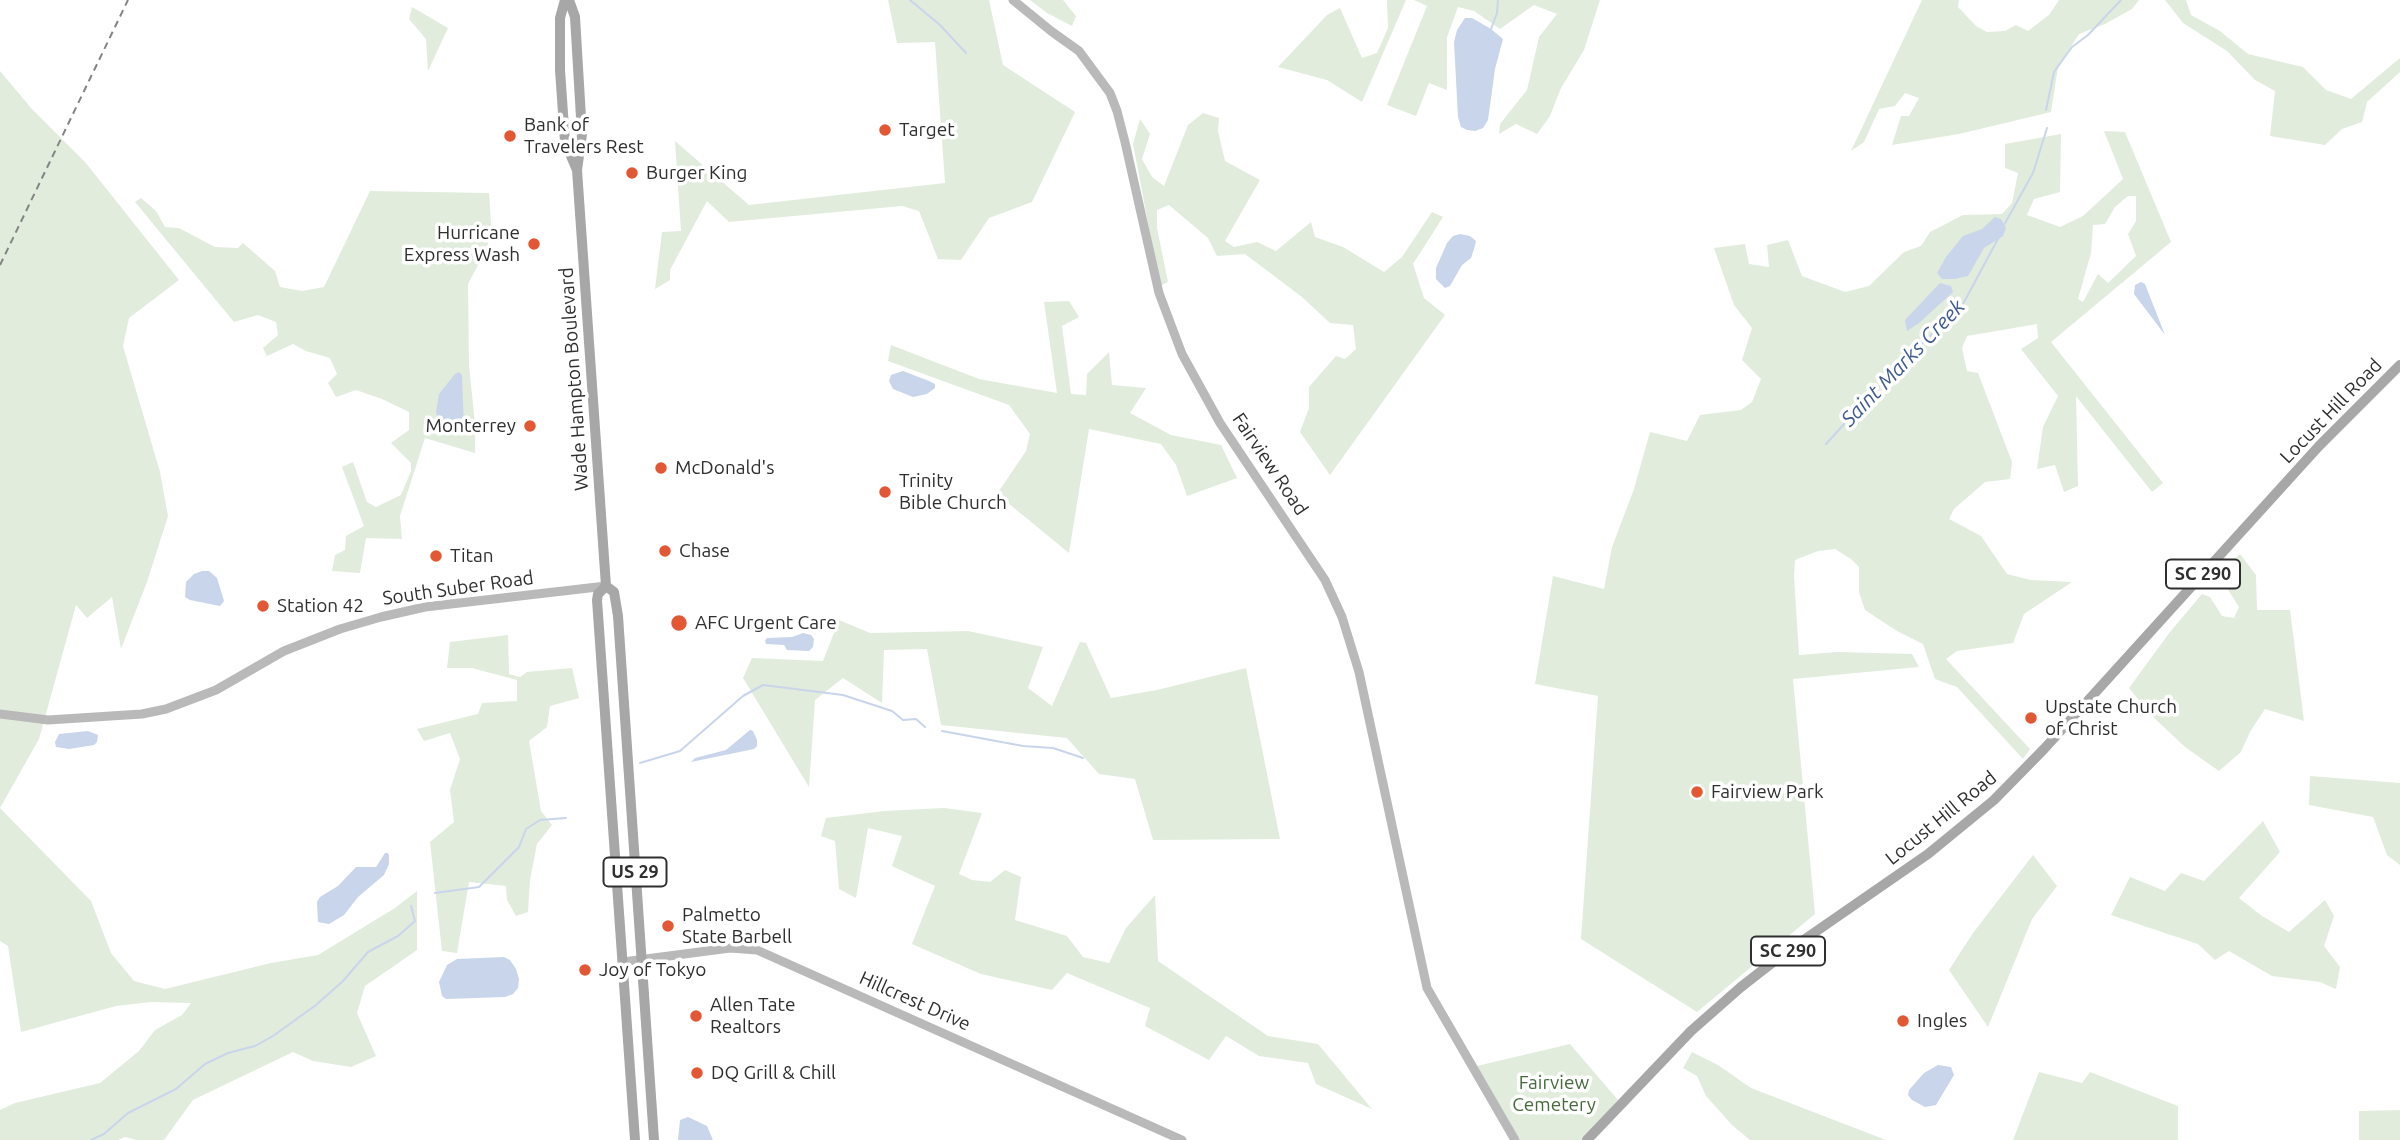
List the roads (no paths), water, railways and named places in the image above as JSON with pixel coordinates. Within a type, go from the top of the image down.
[{"type":"main road","name":"Wade Hampton Boulevard","points":[[567,0],[560,18],[560,70],[565,142],[577,170]]},
{"type":"main road","name":"Wade Hampton Boulevard","points":[[567,0],[575,17],[582,135],[577,170],[607,586]]},
{"type":"main road","name":"Locust Hill Road","points":[[1587,1140],[1691,1031],[1741,987],[1928,854],[1994,800],[2030,764],[2319,446],[2400,365]]},
{"type":"main road","name":"US 29","points":[[635,1140],[597,600],[598,594],[607,586],[614,592],[618,616],[653,1140]]},
{"type":"street","name":"Fairview Road","points":[[1013,0],[1079,51],[1110,93],[1125,142],[1159,293],[1179,347],[1220,423],[1325,580],[1342,617],[1359,672],[1427,988],[1515,1140]]},
{"type":"street","name":"South Suber Road","points":[[0,714],[48,720],[142,714],[166,709],[216,690],[284,651],[372,619],[425,607],[607,586]]},
{"type":"street","name":"Hillcrest Drive","points":[[622,962],[730,948],[757,950],[1182,1140]]},
{"type":"water","points":[[1465,18],[1472,18],[1503,39],[1495,69],[1488,120],[1483,128],[1475,131],[1461,127],[1458,117],[1454,42],[1457,30]]},
{"type":"water","points":[[1995,217],[2001,219],[2006,228],[2003,236],[1984,248],[1968,276],[1942,279],[1937,273],[1963,236],[1982,229]]},
{"type":"water","points":[[1453,236],[1470,236],[1476,241],[1474,249],[1471,258],[1462,265],[1450,286],[1445,288],[1436,279],[1436,268],[1447,243]]},
{"type":"water","points":[[2141,282],[2145,284],[2165,335],[2134,294],[2135,285]]},
{"type":"water","points":[[1940,283],[1951,286],[1953,292],[1907,331],[1905,320]]},
{"type":"water","points":[[903,371],[935,384],[935,388],[927,394],[913,397],[893,389],[889,381],[891,375]]},
{"type":"water","points":[[459,372],[462,375],[464,428],[459,433],[443,425],[436,412],[439,394]]},
{"type":"water","points":[[202,571],[209,571],[217,578],[224,601],[220,606],[185,597],[186,582]]},
{"type":"water","points":[[803,633],[814,639],[813,647],[809,651],[787,650],[784,645],[766,644],[765,641],[767,638],[792,637]]},
{"type":"water","points":[[750,730],[757,740],[754,749],[691,762],[695,758],[726,750]]},
{"type":"water","points":[[88,731],[98,735],[94,745],[69,749],[56,747],[59,734]]},
{"type":"water","points":[[385,853],[388,853],[389,864],[384,875],[358,897],[344,915],[329,924],[318,922],[317,902],[320,897],[338,886],[356,867],[376,867]]},
{"type":"water","points":[[504,957],[510,960],[519,979],[518,988],[513,994],[505,997],[446,999],[442,996],[439,982],[447,965],[457,959]]},
{"type":"water","points":[[1938,1065],[1951,1067],[1954,1075],[1936,1105],[1925,1107],[1912,1100],[1908,1095],[1909,1090],[1924,1073]]},
{"type":"water","points":[[688,1117],[707,1126],[713,1140],[678,1140],[680,1120]]},
{"type":"waterway","points":[[910,0],[940,25],[966,53]]},
{"type":"waterway","points":[[1491,29],[1498,0]]},
{"type":"waterway","name":"Saint Marks Creek","points":[[2046,110],[2054,72],[2072,47],[2088,35],[2121,0]]},
{"type":"waterway","name":"Saint Marks Creek","points":[[2004,225],[2033,173],[2047,128]]},
{"type":"waterway","name":"Saint Marks Creek","points":[[1826,444],[1876,389],[1963,304],[1999,237]]},
{"type":"waterway","points":[[640,763],[680,751],[743,696],[763,685],[843,695],[892,711],[903,720],[916,719],[925,727]]},
{"type":"waterway","points":[[942,731],[1023,746],[1053,748],[1083,758]]},
{"type":"waterway","points":[[435,893],[479,887],[519,847],[526,829],[540,820],[566,818]]},
{"type":"waterway","points":[[91,1140],[104,1134],[128,1113],[176,1089],[205,1064],[228,1053],[255,1046],[316,1005],[343,981],[368,952],[398,936],[415,921],[411,906]]},
{"type":"railway","points":[[0,265],[128,0]]},
{"type":"place","name":"Target","points":[[885,130]]},
{"type":"place","name":"Bank of Travelers Rest","points":[[510,136]]},
{"type":"place","name":"Burger King","points":[[632,173]]},
{"type":"place","name":"Hurricane Express Wash","points":[[534,244]]},
{"type":"place","name":"Monterrey","points":[[530,426]]},
{"type":"place","name":"McDonald's","points":[[661,468]]},
{"type":"place","name":"Trinity Bible Church","points":[[885,492]]},
{"type":"place","name":"Chase","points":[[665,551]]},
{"type":"place","name":"Titan","points":[[436,556]]},
{"type":"place","name":"Station 42","points":[[263,606]]},
{"type":"place","name":"AFC Urgent Care","points":[[679,623]]},
{"type":"place","name":"Upstate Church of Christ","points":[[2031,718]]},
{"type":"place","name":"Fairview Park","points":[[1697,792]]},
{"type":"place","name":"Palmetto State Barbell","points":[[668,926]]},
{"type":"place","name":"Joy of Tokyo","points":[[585,970]]},
{"type":"place","name":"Allen Tate Realtors","points":[[696,1016]]},
{"type":"place","name":"Ingles","points":[[1903,1021]]},
{"type":"place","name":"DQ Grill & Chill","points":[[697,1073]]},
{"type":"park label","name":"Fairview Cemetery","points":[[1554,1094]]}]
